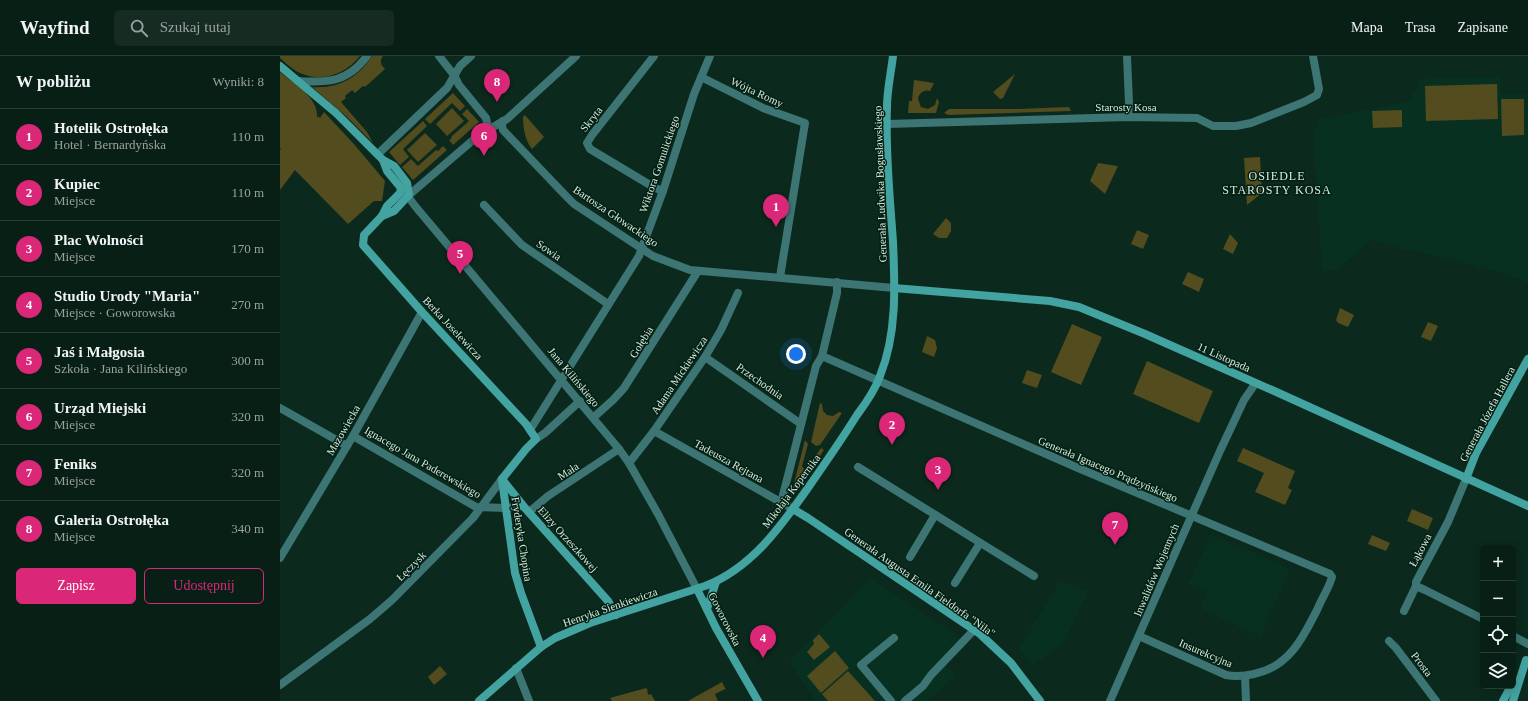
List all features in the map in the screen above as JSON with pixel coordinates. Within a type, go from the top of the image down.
[{"type":"street","points":[[298,81],[322,82],[336,80],[355,70],[367,56]]},
{"type":"street","points":[[438,56],[486,118],[487,123],[485,131]]},
{"type":"street","points":[[380,157],[447,88],[460,66],[471,56]]},
{"type":"street","points":[[382,216],[394,211],[409,195],[485,131],[503,121],[576,56]]},
{"type":"street","name":"Skryta","points":[[654,56],[587,143],[590,149],[654,188],[663,191]]},
{"type":"street","name":"Wiktora Gomulickiego","points":[[530,430],[639,256],[663,191],[694,94],[710,56]]},
{"type":"street","name":"Generała Ludwika Bogusławskiego","points":[[893,56],[888,92],[887,124],[894,288]]},
{"type":"street","points":[[1127,56],[1128,117]]},
{"type":"street","name":"Starosty Kosa","points":[[887,124],[1128,117],[1197,118],[1213,126],[1236,126],[1251,123],[1304,102],[1317,95],[1319,89],[1313,56]]},
{"type":"street","points":[[283,69],[336,113],[380,157],[394,166],[408,183],[409,195]]},
{"type":"street","name":"Wójta Romy","points":[[701,77],[758,106],[805,123],[780,277]]},
{"type":"street","name":"Bartosza Głowackiego","points":[[503,121],[503,130],[574,204],[653,256],[670,263],[698,271],[894,288]]},
{"type":"street","points":[[380,157],[387,171],[401,188],[400,193],[387,206],[382,216]]},
{"type":"street","name":"Jana Kilińskiego","points":[[401,188],[409,195],[415,206],[594,417],[619,449],[629,463],[658,514],[698,589]]},
{"type":"street","name":"Sowia","points":[[484,206],[522,245],[608,304]]},
{"type":"street","name":"Berka Joselewicza","points":[[382,216],[366,232],[363,239],[363,245],[530,430],[536,439]]},
{"type":"street","name":"Gołębia","points":[[594,417],[624,388],[698,271]]},
{"type":"street","name":"Mikołaja Kopernika","points":[[781,503],[817,363],[822,356],[837,293],[837,282]]},
{"type":"street","name":"Mikołaja Kopernika","points":[[698,589],[716,582],[739,567],[752,556],[793,510],[847,431],[878,381],[890,345],[894,288]]},
{"type":"street","name":"11 Listopada","points":[[894,288],[1046,300],[1073,305],[1145,334],[1528,506]]},
{"type":"street","name":"Adama Mickiewicza","points":[[629,463],[654,431],[705,357],[721,330],[738,293]]},
{"type":"street","name":"Mazowiecka","points":[[280,558],[353,436],[422,312]]},
{"type":"street","points":[[822,356],[878,381]]},
{"type":"street","name":"Przechodnia","points":[[705,357],[801,424]]},
{"type":"street","name":"Generała Józefa Hallera","points":[[1466,479],[1476,453],[1525,372],[1528,359]]},
{"type":"street","name":"Generała Ignacego Prądzyńskiego","points":[[878,381],[1078,468],[1330,574]]},
{"type":"street","name":"Inwalidów Wojennych","points":[[1110,701],[1191,515],[1244,400],[1255,384]]},
{"type":"street","points":[[536,439],[580,402]]},
{"type":"street","points":[[280,408],[347,446]]},
{"type":"street","name":"Tadeusza Rejtana","points":[[654,431],[793,510]]},
{"type":"street","name":"Ignacego Jana Paderewskiego","points":[[353,436],[476,506],[482,507]]},
{"type":"street","name":"Łęczysk","points":[[280,685],[384,608],[473,518],[502,479],[536,439]]},
{"type":"street","name":"Mała","points":[[526,509],[619,449]]},
{"type":"street","points":[[858,467],[1034,576]]},
{"type":"street","name":"Fryderyka Chopina","points":[[502,479],[516,577],[541,647]]},
{"type":"street","name":"Elizy Orzeszkowej","points":[[502,479],[526,509],[608,601],[616,614]]},
{"type":"street","name":"Łąkowa","points":[[1404,611],[1416,586],[1416,582],[1448,522],[1466,479]]},
{"type":"street","points":[[482,507],[526,509]]},
{"type":"street","name":"Generała Augusta Emila Fieldorfa \"Nila\"","points":[[793,510],[808,518],[899,581],[974,630],[1011,663],[1040,701]]},
{"type":"street","points":[[910,557],[936,515]]},
{"type":"street","points":[[955,584],[980,543]]},
{"type":"street","name":"Insurekcyjna","points":[[1139,636],[1226,675],[1245,676],[1270,669],[1282,662],[1295,650],[1305,635],[1331,581],[1332,577],[1330,574]]},
{"type":"street","points":[[707,609],[716,582]]},
{"type":"street","points":[[1416,586],[1480,618]]},
{"type":"street","name":"Goworowska","points":[[698,589],[716,628],[758,701]]},
{"type":"street","name":"Henryka Sienkiewicza","points":[[480,701],[541,647],[577,628],[616,614],[698,589]]},
{"type":"street","points":[[905,701],[923,686],[931,675],[974,630]]},
{"type":"street","points":[[891,701],[861,665],[894,638]]},
{"type":"street","points":[[1516,638],[1528,644]]},
{"type":"street","name":"Prosta","points":[[1389,641],[1436,701]]},
{"type":"street","points":[[1516,677],[1527,659]]},
{"type":"street","points":[[1513,701],[1527,659]]},
{"type":"street","points":[[516,668],[530,701]]},
{"type":"street","points":[[1245,676],[1246,701]]},
{"type":"street","points":[[1503,701],[1509,689]]},
{"type":"shaded area","points":[[280,56],[360,56],[348,68],[341,72],[325,77],[317,77],[308,76],[297,72],[280,58]]},
{"type":"shaded area","points":[[372,56],[383,56],[381,63],[385,69],[365,87],[363,86],[355,93],[352,90],[341,102],[367,132],[373,143],[345,115],[312,87],[339,84],[354,76]]},
{"type":"shaded area","points":[[280,72],[310,97],[317,110],[317,118],[318,116],[320,118],[324,112],[385,181],[382,201],[374,201],[348,224],[295,170],[280,190]]},
{"type":"shaded area","points":[[1015,74],[1003,98],[1000,99],[993,92]]},
{"type":"shaded area","points":[[1500,77],[1501,95],[1528,93],[1528,284],[1484,267],[1480,270],[1470,264],[1468,265],[1445,256],[1444,259],[1409,249],[1408,251],[1372,240],[1337,270],[1322,270],[1313,137],[1319,119],[1413,100],[1412,91],[1419,89],[1417,79]]},
{"type":"shaded area","points":[[914,80],[934,83],[930,91],[922,92],[918,99],[921,107],[928,109],[935,105],[937,98],[939,102],[936,113],[908,113],[909,101],[912,101]]},
{"type":"shaded area","points":[[1497,84],[1498,119],[1426,121],[1425,86]]},
{"type":"shaded area","points":[[453,93],[465,106],[460,111],[452,103],[430,124],[425,119]]},
{"type":"shaded area","points":[[1501,99],[1524,99],[1524,135],[1502,136]]},
{"type":"shaded area","points":[[1069,107],[1071,111],[948,115],[944,113],[949,109]]},
{"type":"shaded area","points":[[452,108],[464,121],[447,136],[436,124]]},
{"type":"shaded area","points":[[467,109],[479,122],[453,145],[449,140],[452,138],[451,137],[469,121],[462,114]]},
{"type":"shaded area","points":[[1402,110],[1402,127],[1373,128],[1372,111]]},
{"type":"shaded area","points":[[525,115],[544,137],[532,149],[525,134],[523,125],[523,117]]},
{"type":"shaded area","points":[[423,121],[427,126],[403,149],[409,157],[400,165],[389,152]]},
{"type":"shaded area","points":[[425,133],[437,145],[418,162],[407,150]]},
{"type":"shaded area","points":[[443,146],[447,150],[413,180],[402,167],[411,159],[418,166],[436,150],[438,151]]},
{"type":"shaded area","points":[[1260,157],[1262,193],[1247,205],[1244,158]]},
{"type":"shaded area","points":[[1098,163],[1118,166],[1105,194],[1090,181]]},
{"type":"shaded area","points":[[946,218],[951,223],[951,231],[947,238],[939,238],[933,234]]},
{"type":"shaded area","points":[[1137,230],[1149,235],[1143,249],[1131,244]]},
{"type":"shaded area","points":[[1230,234],[1238,243],[1233,254],[1223,249]]},
{"type":"shaded area","points":[[1188,272],[1204,279],[1199,292],[1182,284]]},
{"type":"shaded area","points":[[1340,308],[1354,315],[1348,327],[1338,323],[1336,320]]},
{"type":"shaded area","points":[[1428,322],[1438,326],[1431,341],[1421,337]]},
{"type":"shaded area","points":[[1072,324],[1102,337],[1081,385],[1051,372]]},
{"type":"shaded area","points":[[927,336],[935,340],[937,348],[934,357],[922,352]]},
{"type":"shaded area","points":[[1147,361],[1213,391],[1199,423],[1133,394]]},
{"type":"shaded area","points":[[1027,370],[1042,375],[1037,388],[1022,383]]},
{"type":"shaded area","points":[[820,403],[822,404],[823,411],[827,415],[833,416],[839,412],[842,413],[820,445],[816,446],[811,442]]},
{"type":"shaded area","points":[[805,440],[808,444],[802,466],[804,469],[807,468],[821,448],[824,450],[790,499]]},
{"type":"shaded area","points":[[1243,448],[1295,471],[1288,488],[1292,490],[1285,505],[1255,492],[1264,473],[1237,461]]},
{"type":"shaded area","points":[[1412,509],[1433,518],[1428,530],[1407,521]]},
{"type":"shaded area","points":[[1211,534],[1290,569],[1261,637],[1200,608],[1207,592],[1188,584]]},
{"type":"shaded area","points":[[1372,535],[1390,543],[1386,551],[1368,544]]},
{"type":"shaded area","points":[[870,578],[968,642],[946,665],[956,676],[927,701],[815,701],[789,662]]},
{"type":"shaded area","points":[[1060,581],[1088,591],[1065,642],[1033,666],[1019,648]]},
{"type":"shaded area","points":[[819,634],[830,647],[814,660],[807,652],[814,644],[813,640]]},
{"type":"shaded area","points":[[835,651],[849,668],[821,693],[807,676]]},
{"type":"shaded area","points":[[440,666],[447,674],[434,685],[428,677]]},
{"type":"shaded area","points":[[848,671],[875,701],[828,701],[822,694]]},
{"type":"shaded area","points":[[722,682],[727,692],[725,689],[715,694],[718,701],[688,701]]},
{"type":"shaded area","points":[[646,688],[649,695],[651,694],[655,701],[612,701],[610,698]]},
{"type":"place","name":"Galeria Ostrołęka","points":[[497,102]]},
{"type":"place","name":"Urząd Miejski","points":[[484,156]]},
{"type":"place","name":"Hotelik Ostrołęka","points":[[776,227]]},
{"type":"place","name":"Jaś i Małgosia","points":[[460,274]]},
{"type":"place","name":"Kupiec","points":[[892,445]]},
{"type":"place","name":"Plac Wolności","points":[[938,490]]},
{"type":"place","name":"Feniks","points":[[1115,545]]},
{"type":"place","name":"Studio Urody \"Maria\"","points":[[763,658]]},
{"type":"district","name":"OSIEDLE STAROSTY KOSA","points":[[1277,183]]}]
